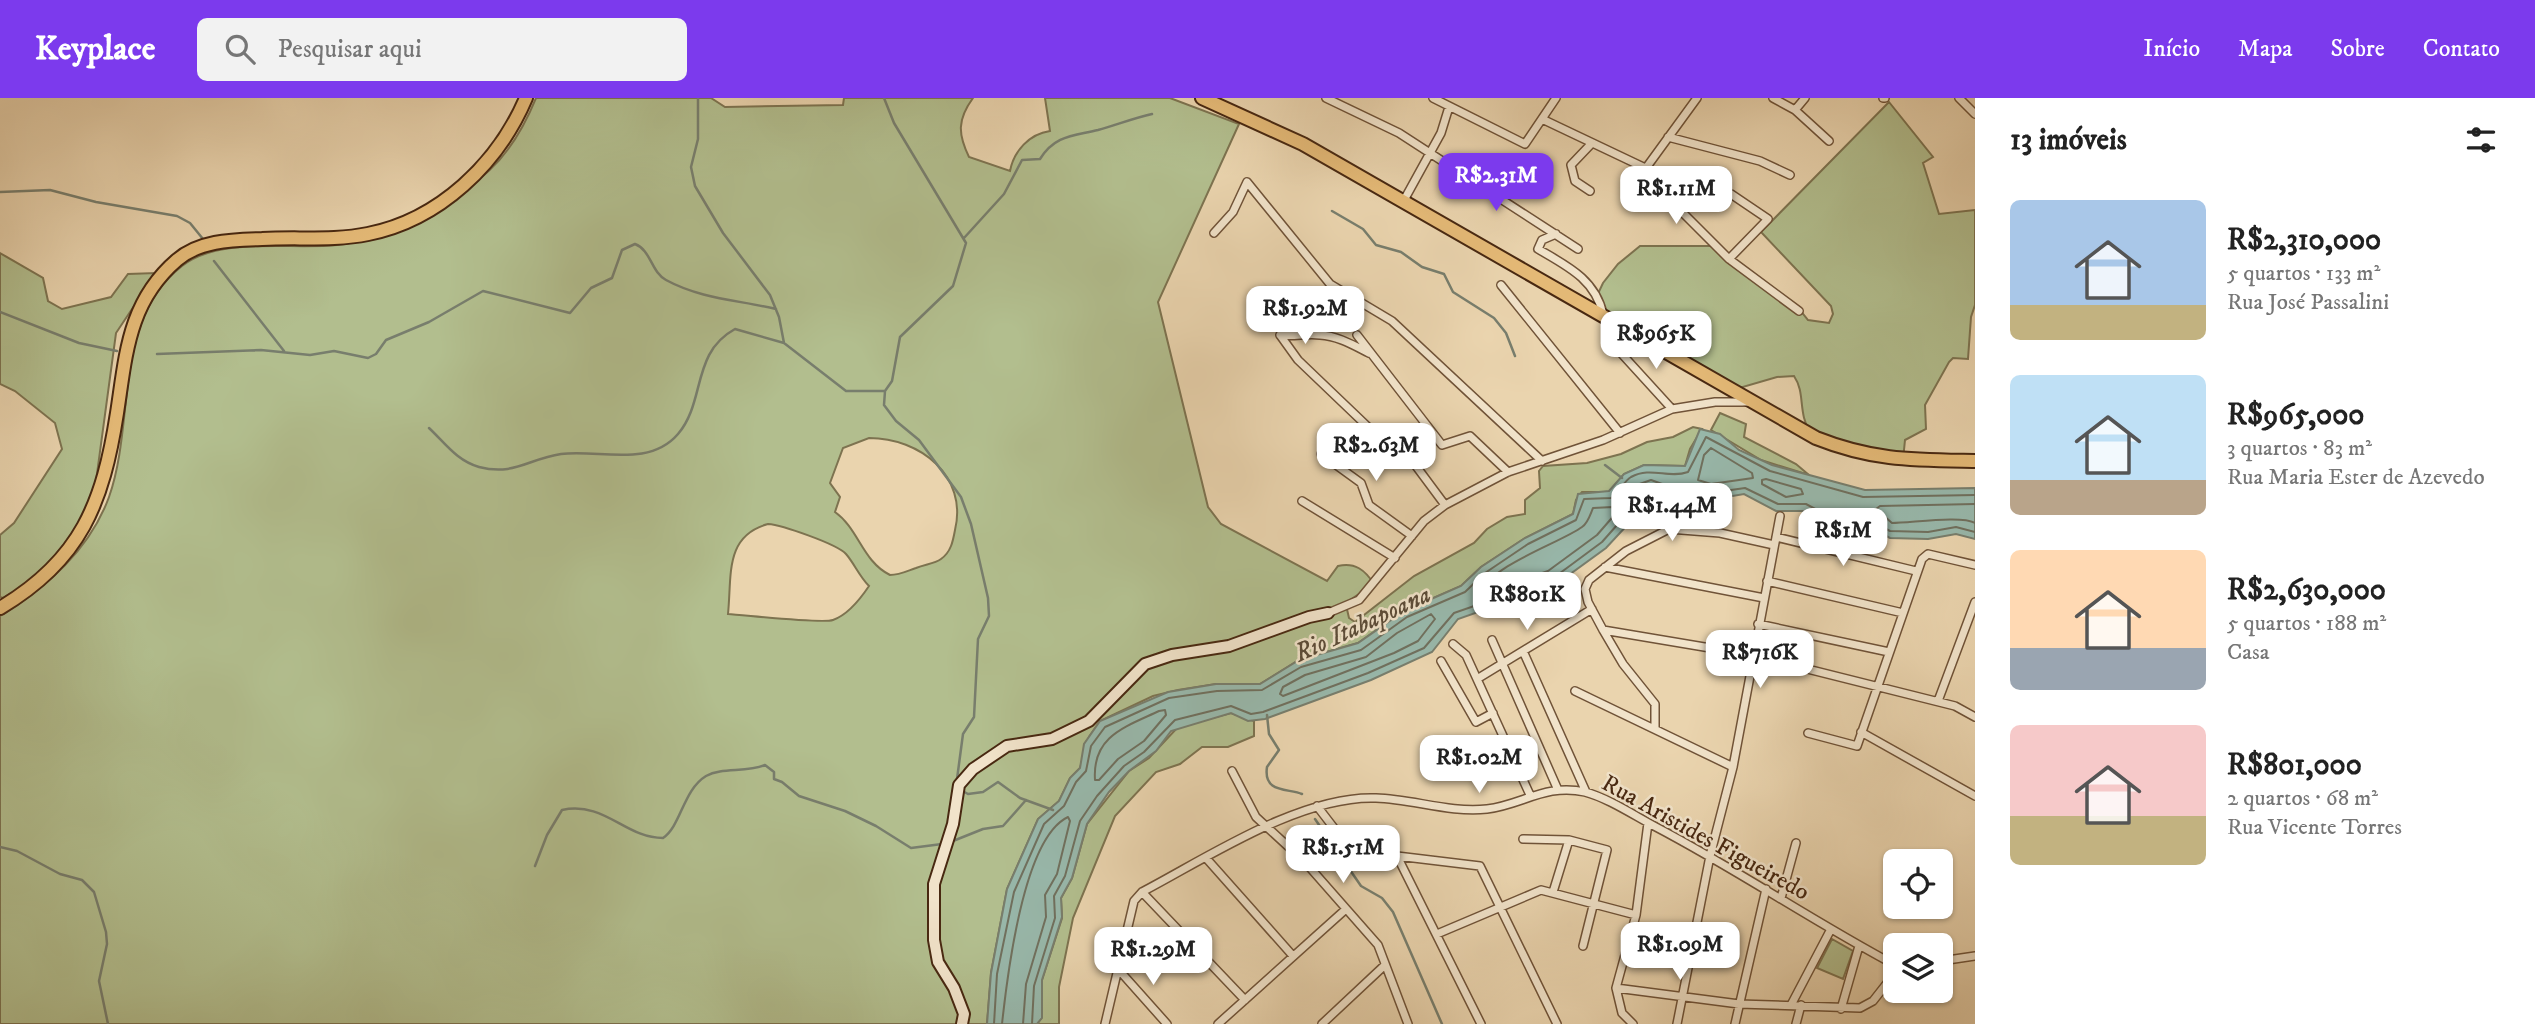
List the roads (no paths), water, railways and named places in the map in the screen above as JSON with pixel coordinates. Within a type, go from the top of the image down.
[{"type":"main road","points":[[0,608],[35,586],[52,571],[75,543],[90,517],[107,466],[133,321],[152,286],[169,268],[188,253],[221,242],[366,235],[404,224],[432,209],[476,174],[514,123],[526,98]]},
{"type":"main road","points":[[1202,98],[1303,144],[1816,438],[1850,452],[1884,459],[1975,461]]},
{"type":"street","points":[[1326,98],[1399,132],[1430,155],[1578,248]]},
{"type":"street","points":[[1433,98],[1525,144],[1553,99]]},
{"type":"street","points":[[1646,168],[1697,98]]},
{"type":"street","points":[[1773,98],[1795,110],[1829,141]]},
{"type":"street","points":[[1795,110],[1805,98]]},
{"type":"street","points":[[1959,98],[1975,114]]},
{"type":"street","points":[[1403,203],[1430,155],[1449,107]]},
{"type":"street","points":[[1542,119],[1646,168],[1682,182],[1731,194],[1768,219],[1729,260]]},
{"type":"street","points":[[1668,137],[1760,161],[1790,175]]},
{"type":"street","points":[[1590,191],[1575,181],[1571,165],[1592,142]]},
{"type":"street","points":[[1214,233],[1233,212],[1247,182],[1330,284],[1392,321],[1542,461]]},
{"type":"street","points":[[1682,182],[1673,195],[1675,205],[1729,260],[1800,310]]},
{"type":"street","points":[[1556,234],[1542,240],[1538,249],[1580,275],[1599,295],[1603,314]]},
{"type":"street","points":[[1501,285],[1620,433]]},
{"type":"street","points":[[1369,353],[1339,339],[1317,334],[1298,338],[1280,335],[1298,360],[1390,448],[1416,466],[1445,505]]},
{"type":"street","points":[[1357,335],[1442,445],[1470,436],[1508,472]]},
{"type":"street","points":[[1619,352],[1672,409]]},
{"type":"street","points":[[962,1024],[964,1014],[954,988],[938,961],[934,940],[934,884],[953,824],[959,785],[973,769],[1007,746],[1052,740],[1089,721],[1145,664],[1172,655],[1229,646],[1359,600],[1424,521],[1445,505],[1508,472],[1620,433],[1672,409],[1715,402],[1753,402]]},
{"type":"street","points":[[1321,454],[1361,482],[1369,505],[1412,536]]},
{"type":"street","points":[[1302,501],[1395,558]]},
{"type":"street","points":[[1676,1024],[1710,856],[1733,767],[1780,516]]},
{"type":"street","points":[[1655,727],[1655,704],[1623,664],[1592,609],[1585,589],[1589,580],[1626,551],[1669,529],[1775,541],[1916,571]]},
{"type":"street","points":[[1808,733],[1857,746],[1916,571],[1928,554],[1975,565]]},
{"type":"street","points":[[1605,567],[1764,598]]},
{"type":"street","points":[[1767,581],[1903,613]]},
{"type":"street","points":[[1938,701],[1975,602]]},
{"type":"street","points":[[1477,679],[1592,609]]},
{"type":"street","points":[[1758,624],[1889,652]]},
{"type":"street","points":[[1603,630],[1752,656],[1938,701],[1955,706],[1975,717]]},
{"type":"street","points":[[1492,640],[1558,790]]},
{"type":"street","points":[[1453,644],[1466,655],[1530,795]]},
{"type":"street","points":[[1523,652],[1586,792]]},
{"type":"street","points":[[1441,661],[1476,722],[1493,713]]},
{"type":"street","points":[[1574,691],[1655,727],[1733,767]]},
{"type":"street","points":[[1861,732],[1975,797]]},
{"type":"street","points":[[1232,771],[1256,817],[1305,862],[1378,946],[1408,1024]]},
{"type":"street","name":"Rua Aristides Figueiredo","points":[[1142,892],[1265,827],[1317,806],[1375,798],[1442,808],[1489,809],[1530,795],[1558,790],[1586,792],[1710,856],[1883,959]]},
{"type":"street","points":[[1317,806],[1350,849],[1361,856],[1397,856],[1480,866],[1557,1024]]},
{"type":"street","points":[[1633,1024],[1622,1013],[1616,988],[1636,915],[1648,823]]},
{"type":"street","points":[[1523,839],[1569,840],[1607,850],[1583,946]]},
{"type":"street","points":[[1553,892],[1569,840]]},
{"type":"street","points":[[1781,898],[1796,843]]},
{"type":"street","points":[[1397,856],[1480,1024]]},
{"type":"street","points":[[1206,858],[1293,956]]},
{"type":"street","points":[[1735,1024],[1766,889]]},
{"type":"street","points":[[1437,934],[1541,890],[1636,915]]},
{"type":"street","points":[[1105,1024],[1135,901],[1142,892],[1245,1000]]},
{"type":"street","points":[[1218,1024],[1346,909]]},
{"type":"street","points":[[1790,1005],[1831,929]]},
{"type":"street","points":[[1841,1009],[1859,946]]},
{"type":"street","points":[[1953,959],[1975,956]]},
{"type":"street","points":[[1322,1024],[1385,965]]},
{"type":"street","points":[[1118,969],[1167,1024]]},
{"type":"street","points":[[1616,988],[1739,1004],[1841,1009],[1860,1008],[1873,1000],[1883,988]]},
{"type":"street","points":[[1796,1024],[1801,1005]]},
{"type":"water","name":"Rio Itabapoana","points":[[1700,429],[1720,434],[1739,450],[1772,465],[1865,490],[1975,488],[1975,539],[1956,534],[1928,539],[1890,538],[1859,522],[1817,519],[1805,511],[1776,511],[1744,494],[1709,500],[1679,495],[1659,515],[1630,522],[1606,548],[1555,585],[1458,619],[1432,652],[1371,680],[1265,719],[1248,721],[1231,713],[1171,731],[1156,751],[1129,771],[1109,792],[1087,824],[1072,878],[1061,898],[1062,917],[1042,980],[1042,1018],[1037,1024],[987,1024],[991,973],[1007,889],[1038,819],[1059,801],[1070,778],[1080,768],[1084,744],[1100,721],[1168,692],[1216,684],[1260,684],[1299,660],[1358,643],[1404,611],[1461,586],[1481,567],[1525,538],[1573,514],[1578,494],[1609,491],[1624,474],[1644,465],[1685,466]]},
{"type":"waterway","points":[[698,98],[698,139],[691,167],[695,186],[723,233],[770,295],[779,317],[784,343]]},
{"type":"waterway","points":[[884,98],[894,123],[966,243],[953,286],[900,337],[892,381],[885,391],[884,405],[896,421],[919,440],[961,497],[971,524],[988,598],[989,616],[978,639],[974,717],[963,734],[957,779]]},
{"type":"waterway","points":[[964,238],[1004,194],[1022,160],[1040,159],[1052,145],[1065,138],[1152,114]]},
{"type":"waterway","points":[[0,192],[50,190],[96,202],[177,216],[190,223],[203,239]]},
{"type":"waterway","points":[[1332,211],[1363,229],[1376,245],[1401,252],[1422,267],[1444,274],[1453,292],[1494,318],[1506,333],[1515,356]]},
{"type":"waterway","points":[[157,354],[261,350],[310,355],[334,351],[368,358],[376,354],[386,340],[429,322],[483,291],[570,313],[591,288],[612,278],[622,250],[635,244],[644,251],[661,276],[679,286],[706,295],[776,309]]},
{"type":"waterway","points":[[214,261],[284,351]]},
{"type":"waterway","points":[[0,312],[79,343],[117,351]]},
{"type":"waterway","points":[[429,428],[464,460],[491,469],[512,468],[561,454],[623,455],[653,451],[678,434],[687,421],[711,351],[735,329],[784,343],[846,391],[885,391]]},
{"type":"waterway","points":[[1605,465],[1622,478]]},
{"type":"waterway","points":[[1267,715],[1269,734],[1279,750],[1267,767],[1269,782],[1278,788],[1302,794]]},
{"type":"waterway","points":[[535,866],[547,835],[562,810],[591,811],[637,832],[663,838],[674,825],[692,790],[706,776],[765,765],[774,772],[774,779],[799,796],[845,811],[911,848],[942,844]]},
{"type":"waterway","points":[[961,790],[968,794],[983,792],[998,782],[1020,798],[1053,810]]},
{"type":"waterway","points":[[953,841],[983,829],[1003,826],[1026,800]]},
{"type":"waterway","points":[[1315,819],[1361,886],[1382,898],[1393,912],[1442,1024]]},
{"type":"waterway","points":[[0,847],[17,851],[60,874],[82,880],[94,892],[106,932],[107,944],[99,981],[108,1024]]}]
